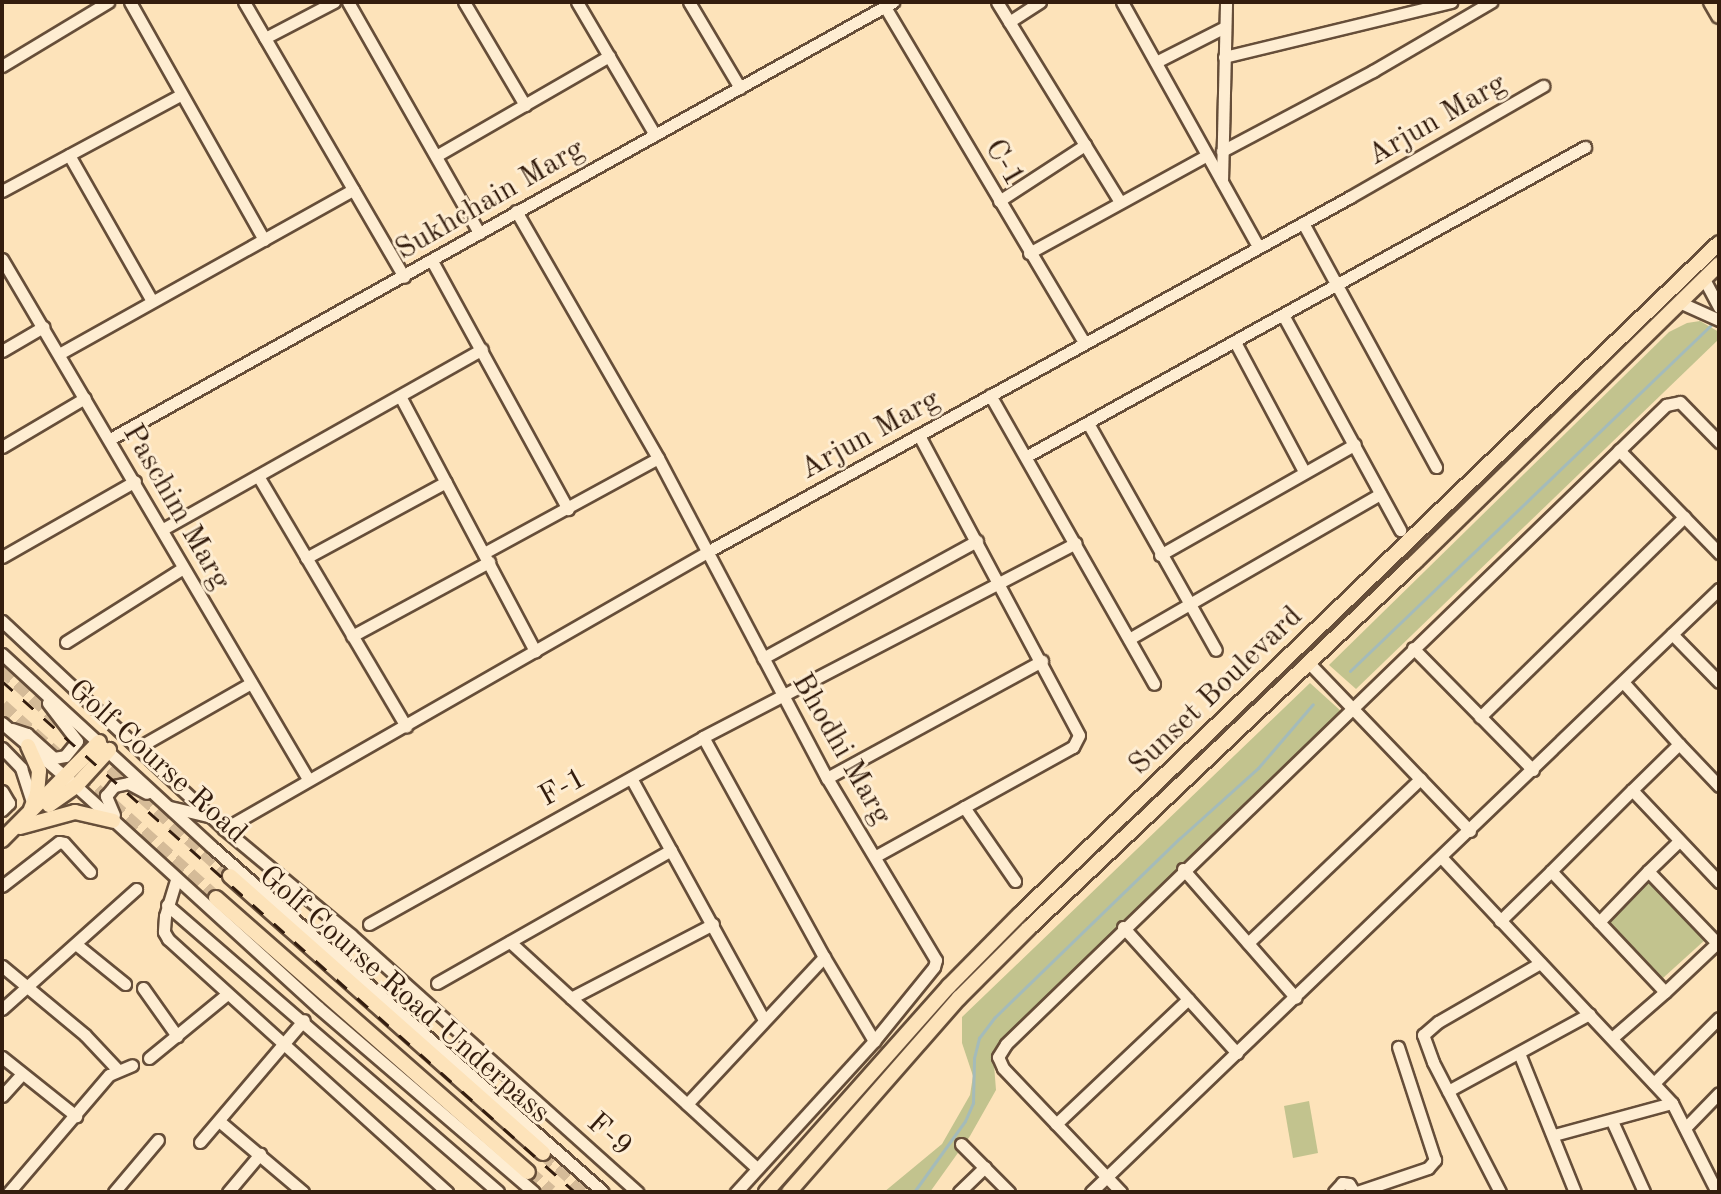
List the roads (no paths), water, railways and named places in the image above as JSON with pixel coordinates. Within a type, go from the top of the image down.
[{"type":"main road","points":[[1711,2],[1719,16]]},
{"type":"main road","name":"Sunset Boulevard","points":[[766,1192],[878,1065],[1009,925],[1719,243]]},
{"type":"main road","name":"Sunset Boulevard","points":[[789,1192],[959,998],[1719,264]]},
{"type":"main road","points":[[1324,624],[1336,636]]},
{"type":"main road","points":[[16,828],[33,807],[39,771],[28,746]]},
{"type":"main road","points":[[2,840],[71,782],[104,746]]},
{"type":"main road","points":[[1145,794],[1156,806]]},
{"type":"main road","points":[[16,828],[75,812],[113,821]]},
{"type":"main road","name":"Golf Course Road Underpass","points":[[230,876],[543,1153]]},
{"type":"main road","name":"Golf Course Road Underpass","points":[[216,898],[528,1172]]},
{"type":"main road","points":[[878,1065],[891,1078]]},
{"type":"street","points":[[4,60],[108,2]]},
{"type":"street","points":[[130,2],[264,240]]},
{"type":"street","points":[[244,2],[404,277]]},
{"type":"street","points":[[265,38],[334,2]]},
{"type":"street","points":[[348,2],[479,233]]},
{"type":"street","points":[[464,2],[525,105]]},
{"type":"street","points":[[577,2],[655,135]]},
{"type":"street","points":[[997,2],[1120,202]]},
{"type":"street","points":[[1009,22],[1040,2]]},
{"type":"street","points":[[1122,2],[1258,246]]},
{"type":"street","points":[[1222,182],[1226,2]]},
{"type":"street","points":[[1400,2],[1403,15]]},
{"type":"street","points":[[1224,57],[1451,2]]},
{"type":"street","points":[[1222,151],[1373,71],[1491,2]]},
{"type":"street","points":[[693,3],[740,88]]},
{"type":"street","name":"Sukhchain Marg","points":[[110,439],[889,4]]},
{"type":"street","name":"C-1","points":[[889,4],[999,201],[1084,342]]},
{"type":"street","points":[[1156,62],[1225,27]]},
{"type":"street","points":[[436,156],[609,56]]},
{"type":"street","name":"Arjun Marg","points":[[224,829],[707,552],[1303,223],[1543,86]]},
{"type":"street","points":[[2,191],[180,95]]},
{"type":"street","points":[[999,201],[1085,145]]},
{"type":"street","points":[[1027,456],[1089,425],[1585,147]]},
{"type":"street","points":[[69,155],[152,301]]},
{"type":"street","points":[[1029,253],[1207,155]]},
{"type":"street","points":[[59,354],[353,190]]},
{"type":"street","name":"Bhodhi Marg","points":[[516,211],[658,458],[827,778],[933,953],[934,967],[874,1041]]},
{"type":"street","points":[[1303,223],[1436,467]]},
{"type":"street","name":"Paschim Marg","points":[[2,261],[135,481],[308,779]]},
{"type":"street","points":[[432,261],[568,509]]},
{"type":"street","points":[[1704,279],[1717,304]]},
{"type":"street","points":[[1679,302],[1719,320]]},
{"type":"street","points":[[1283,315],[1400,530]]},
{"type":"street","points":[[2,351],[43,327]]},
{"type":"street","points":[[1235,342],[1304,471]]},
{"type":"street","points":[[163,529],[482,349]]},
{"type":"street","points":[[990,395],[1154,684]]},
{"type":"street","points":[[400,396],[535,651]]},
{"type":"street","points":[[2,447],[85,398]]},
{"type":"street","points":[[1121,1192],[1003,1068],[998,1057],[1006,1044],[1123,927],[1666,405],[1676,401],[1719,442]]},
{"type":"street","points":[[1089,425],[1216,650]]},
{"type":"street","points":[[876,856],[1073,747],[1079,739],[1079,729],[919,435]]},
{"type":"street","points":[[1160,555],[1355,444]]},
{"type":"street","points":[[1619,450],[1719,553]]},
{"type":"street","points":[[352,636],[658,458]]},
{"type":"street","points":[[258,476],[406,726]]},
{"type":"street","points":[[2,557],[135,481]]},
{"type":"street","points":[[306,558],[446,482]]},
{"type":"street","points":[[1129,639],[1380,494]]},
{"type":"street","points":[[1480,717],[1684,517]]},
{"type":"street","points":[[763,658],[977,541]]},
{"type":"street","name":"F-1","points":[[369,924],[703,737],[1075,543]]},
{"type":"street","points":[[66,642],[183,568]]},
{"type":"street","points":[[1091,1192],[1719,589]]},
{"type":"street","name":"F-9","points":[[2,621],[224,829],[351,935],[637,1192]]},
{"type":"street","points":[[1672,634],[1719,682]]},
{"type":"street","points":[[1413,648],[1533,770]]},
{"type":"street","name":"Golf Course Road","points":[[2,654],[598,1190]]},
{"type":"street","points":[[827,778],[1042,661]]},
{"type":"street","points":[[1308,662],[1470,831]]},
{"type":"street","points":[[1623,682],[1719,786]]},
{"type":"street","points":[[146,743],[251,683]]},
{"type":"street","points":[[6,726],[27,734],[56,758],[73,748],[77,743],[74,735],[47,702],[44,692]]},
{"type":"street","points":[[6,726],[176,880],[534,1192]]},
{"type":"street","points":[[703,737],[874,1041],[736,1192]]},
{"type":"street","points":[[1500,921],[1679,744]]},
{"type":"street","points":[[2,748],[21,768],[33,807]]},
{"type":"street","points":[[631,778],[764,1020]]},
{"type":"street","points":[[1248,943],[1420,779]]},
{"type":"street","points":[[125,831],[107,805],[106,796],[110,789],[128,783],[157,795]]},
{"type":"street","points":[[1632,790],[1719,882]]},
{"type":"street","points":[[2,791],[9,803],[2,810]]},
{"type":"street","points":[[169,806],[212,817]]},
{"type":"street","points":[[964,807],[1015,881]]},
{"type":"street","points":[[1599,922],[1679,841]]},
{"type":"street","points":[[2,886],[59,842],[64,843],[90,872]]},
{"type":"street","points":[[247,848],[253,882]]},
{"type":"street","points":[[437,983],[671,850]]},
{"type":"street","points":[[1442,858],[1672,1103],[1717,1192]]},
{"type":"street","points":[[1183,869],[1296,998]]},
{"type":"street","points":[[1551,871],[1665,992]]},
{"type":"street","points":[[1612,1038],[1718,942],[1648,871]]},
{"type":"street","points":[[176,880],[163,925],[168,939],[226,995],[447,1192]]},
{"type":"street","points":[[2,1009],[136,889]]},
{"type":"street","points":[[167,905],[304,1020],[498,1192]]},
{"type":"street","points":[[571,998],[713,924]]},
{"type":"street","points":[[1123,927],[1237,1053]]},
{"type":"street","points":[[510,942],[757,1168]]},
{"type":"street","points":[[77,945],[125,984]]},
{"type":"street","points":[[687,1104],[824,957]]},
{"type":"street","points":[[1500,1192],[1423,1043],[1425,1030],[1540,963]]},
{"type":"street","points":[[2,966],[85,1035],[118,1070]]},
{"type":"street","points":[[143,988],[177,1036]]},
{"type":"street","points":[[149,1058],[226,995]]},
{"type":"street","points":[[1056,1124],[1188,999]]},
{"type":"street","points":[[1448,1091],[1589,1014]]},
{"type":"street","points":[[1654,1083],[1719,1018]]},
{"type":"street","points":[[200,1142],[304,1020]]},
{"type":"street","points":[[1334,1192],[1342,1183],[1349,1184],[1356,1192],[1428,1168],[1435,1160],[1398,1047]]},
{"type":"street","points":[[1519,1053],[1575,1192]]},
{"type":"street","points":[[2,1057],[76,1116]]},
{"type":"street","points":[[9,1192],[101,1083],[118,1070],[132,1065]]},
{"type":"street","points":[[2,1096],[22,1074]]},
{"type":"street","points":[[1686,1127],[1719,1093]]},
{"type":"street","points":[[1554,1135],[1672,1103]]},
{"type":"street","points":[[219,1121],[303,1192]]},
{"type":"street","points":[[1612,1121],[1644,1192]]},
{"type":"street","points":[[444,1144],[458,1127]]},
{"type":"street","points":[[114,1192],[158,1140]]},
{"type":"street","points":[[961,1144],[1009,1192]]},
{"type":"street","points":[[228,1192],[260,1154]]},
{"type":"street","points":[[959,1192],[985,1167]]},
{"type":"waterway","points":[[1350,671],[1714,322]]},
{"type":"waterway","points":[[914,1192],[965,1121],[973,1103],[974,1058],[979,1038],[995,1017],[1180,838],[1258,768],[1313,704]]},
{"type":"tunnel","points":[[2,669],[230,876]]},
{"type":"tunnel","points":[[2,706],[216,898]]},
{"type":"tunnel","points":[[543,1153],[587,1192]]},
{"type":"tunnel","points":[[528,1172],[551,1192]]},
{"type":"railway","points":[[2,681],[575,1192]]}]
